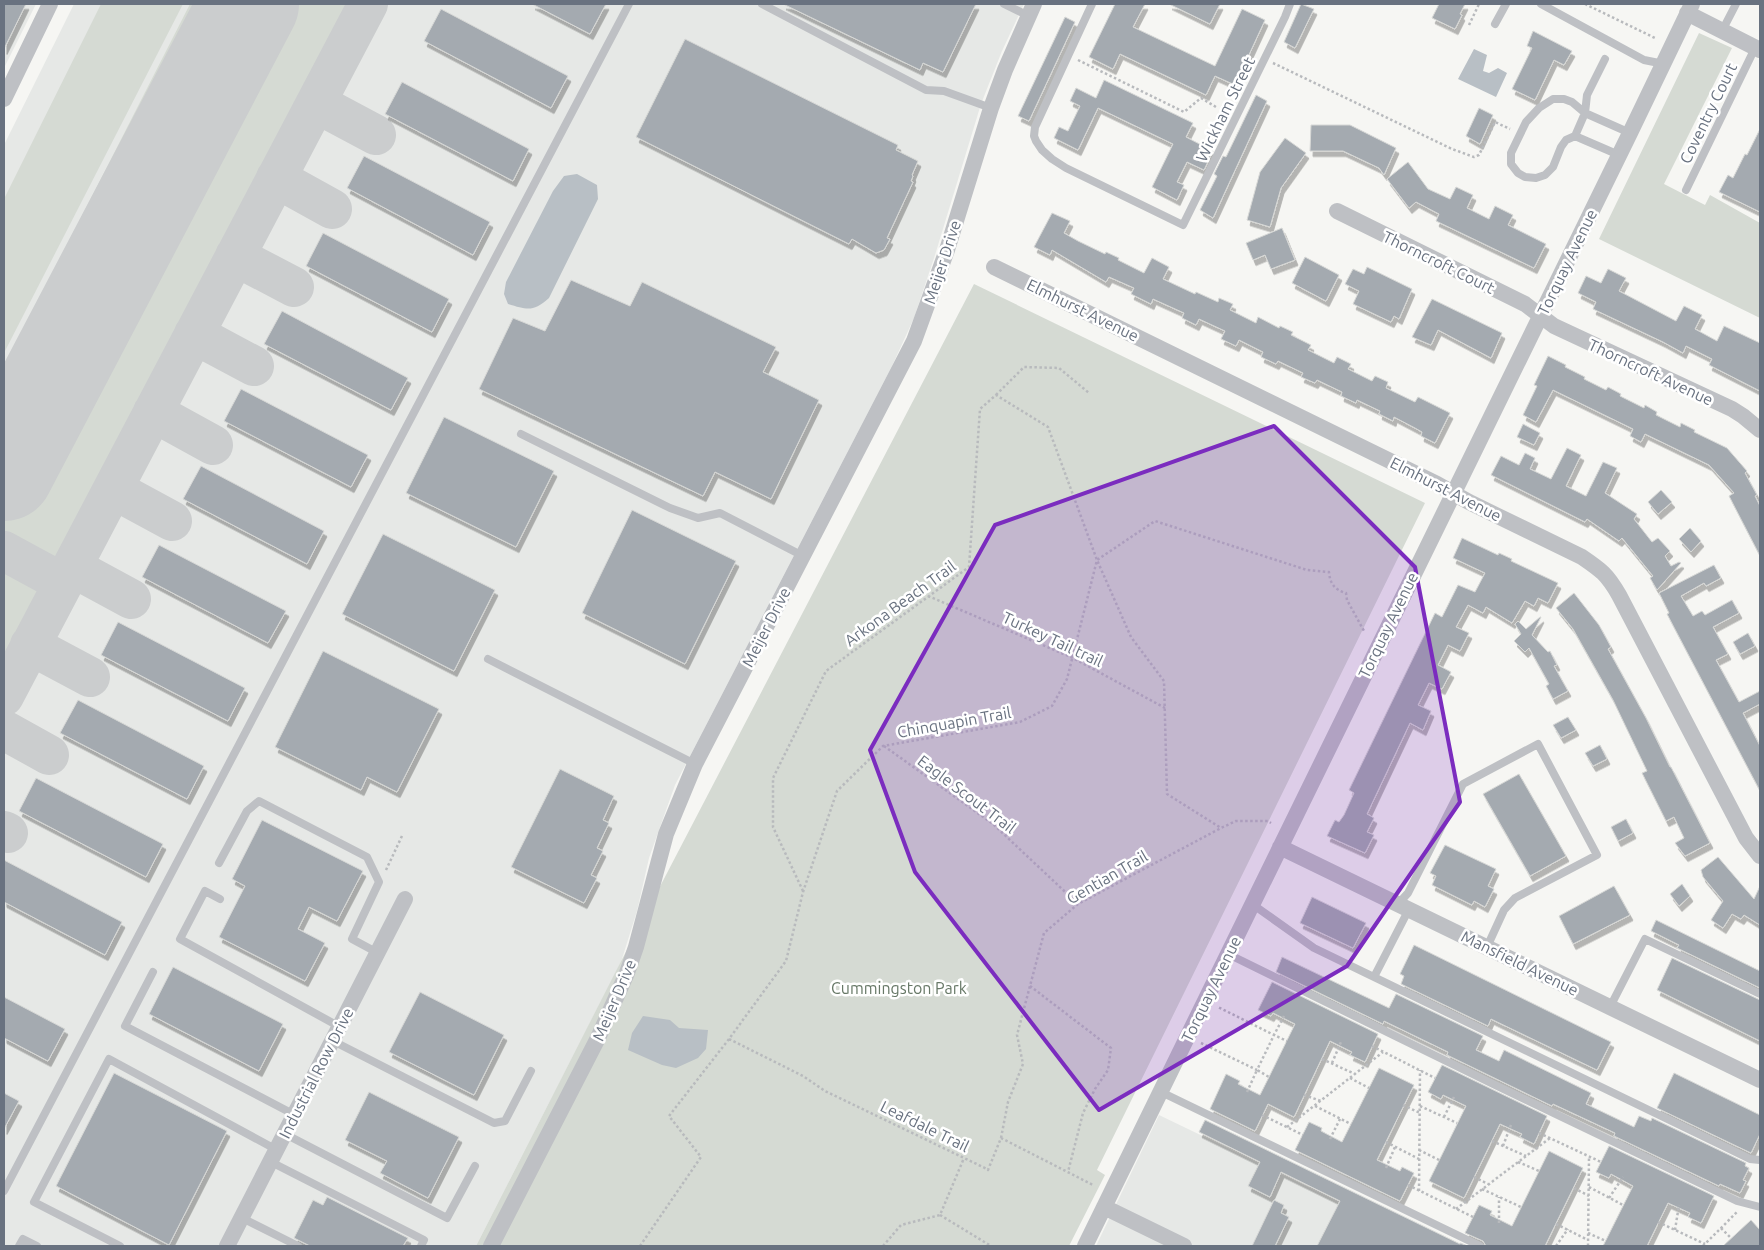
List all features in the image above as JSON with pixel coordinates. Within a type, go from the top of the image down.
[{"type":"street","points":[[4,99],[50,4]]},
{"type":"street","points":[[1689,9],[1722,31],[1758,49]]},
{"type":"street","name":"Torquay Avenue","points":[[1085,1246],[1664,64],[1689,9]]},
{"type":"street","name":"Meijer Drive","points":[[491,1246],[598,1038],[627,974],[666,834],[695,764],[914,341],[947,250],[991,108],[1005,70],[1032,10]]},
{"type":"street","name":"Thorncroft Court","points":[[1337,211],[1524,304],[1540,316]]},
{"type":"street","name":"Elmhurst Avenue","points":[[994,267],[1438,484],[1582,557],[1609,577],[1746,838],[1760,856]]},
{"type":"street","name":"Thorncroft Avenue","points":[[1540,316],[1554,326],[1732,410],[1743,416],[1760,430]]},
{"type":"street","name":"Mansfield Avenue","points":[[1280,847],[1760,1080]]},
{"type":"street","name":"Industrial Row Drive","points":[[227,1246],[405,899]]},
{"type":"street","points":[[1104,1207],[1184,1246]]},
{"type":"lane","points":[[4,1192],[629,4]]},
{"type":"lane","points":[[762,4],[926,90],[944,91],[991,108]]},
{"type":"lane","points":[[1004,4],[1032,10]]},
{"type":"lane","name":"Wickham Street","points":[[1092,4],[1035,127],[1034,136],[1036,141],[1047,155],[1066,168],[1183,225],[1285,18],[1290,4]]},
{"type":"lane","points":[[1495,24],[1506,4]]},
{"type":"lane","points":[[1541,4],[1644,60],[1664,64]]},
{"type":"lane","points":[[1722,31],[1736,4]]},
{"type":"lane","name":"Coventry Court","points":[[1686,190],[1758,49]]},
{"type":"lane","points":[[1605,59],[1587,96],[1585,113],[1575,136],[1566,140],[1560,147],[1553,167],[1545,175],[1536,178],[1525,177],[1518,173],[1511,164],[1511,153],[1526,122],[1539,108],[1554,99],[1564,99],[1572,102],[1585,113],[1630,133]]},
{"type":"lane","points":[[1575,136],[1619,155]]},
{"type":"lane","points":[[521,434],[670,508],[698,518],[720,513],[803,556]]},
{"type":"lane","points":[[488,659],[695,764]]},
{"type":"lane","points":[[1374,977],[1404,907],[1408,893],[1463,784],[1538,744],[1597,855],[1515,898],[1504,910],[1487,947]]},
{"type":"lane","points":[[219,863],[248,810],[259,801],[367,856],[380,882],[352,939],[378,953]]},
{"type":"lane","points":[[220,899],[205,891],[180,939],[336,1034],[494,1123],[504,1121],[531,1071]]},
{"type":"lane","points":[[1252,904],[1314,948],[1750,1160],[1760,1160]]},
{"type":"lane","points":[[1610,1007],[1645,939],[1760,994]]},
{"type":"lane","points":[[1228,954],[1737,1201],[1760,1207]]},
{"type":"lane","points":[[153,972],[125,1026],[294,1115]]},
{"type":"lane","points":[[120,1246],[34,1202],[109,1059],[274,1156],[424,1240],[420,1246]]},
{"type":"lane","points":[[1161,1092],[1480,1246]]},
{"type":"lane","points":[[285,1134],[447,1218],[475,1166]]},
{"type":"lane","points":[[242,1218],[298,1246]]},
{"type":"lane","points":[[19,1246],[23,1239],[37,1246]]},
{"type":"path","points":[[1469,25],[1479,4]]},
{"type":"path","points":[[1585,4],[1655,38]]},
{"type":"path","points":[[1265,59],[1452,149],[1474,157],[1479,155],[1496,122],[1520,134]]},
{"type":"path","points":[[1078,60],[1184,112],[1201,98],[1216,107]]},
{"type":"path","points":[[1089,393],[1059,368],[1024,367],[996,395],[1048,427],[1098,560],[1131,637],[1164,682],[1167,794],[1221,828]]},
{"type":"path","name":"Arkona Beach Trail","points":[[803,892],[773,827],[773,778],[826,671],[969,567],[980,409],[996,395]]},
{"type":"path","points":[[1098,560],[1155,521],[1307,570],[1329,572],[1330,582],[1335,588],[1346,593],[1364,631]]},
{"type":"path","name":"Chinquapin Trail","points":[[640,1246],[702,1157],[669,1116],[786,961],[803,892],[837,791],[883,746],[1020,722],[1052,706],[1067,679],[1098,560]]},
{"type":"path","name":"Turkey Tail trail","points":[[928,596],[1073,658],[1165,708]]},
{"type":"path","name":"Eagle Scout Trail","points":[[883,746],[993,824],[1078,904]]},
{"type":"path","name":"Gentian Trail","points":[[1001,1138],[1008,1102],[1023,1064],[1017,1035],[1044,933],[1078,904],[1221,828],[1236,821],[1268,821],[1271,823]]},
{"type":"path","points":[[380,882],[402,836]]},
{"type":"path","points":[[1030,986],[1111,1048],[1108,1070],[1095,1089],[1083,1113],[1068,1172]]},
{"type":"path","points":[[1234,1015],[1287,1040]]},
{"type":"path","points":[[1247,1092],[1284,1016]]},
{"type":"path","name":"Leafdale Trail","points":[[729,1039],[803,1076],[825,1091],[988,1170],[1001,1138]]},
{"type":"path","points":[[1332,1063],[1341,1042]]},
{"type":"path","points":[[1372,1046],[1435,1078]]},
{"type":"path","points":[[1216,1050],[1269,1077]]},
{"type":"path","points":[[1287,1127],[1384,1052]]},
{"type":"path","points":[[1322,1058],[1355,1074]]},
{"type":"path","points":[[1419,1191],[1420,1070]]},
{"type":"path","points":[[1350,1078],[1369,1088]]},
{"type":"path","points":[[1304,1095],[1321,1101]]},
{"type":"path","points":[[1444,1117],[1454,1097]]},
{"type":"path","points":[[1315,1106],[1351,1124]]},
{"type":"path","points":[[1403,1106],[1420,1113]]},
{"type":"path","points":[[1420,1106],[1457,1123]]},
{"type":"path","points":[[1262,1115],[1302,1135]]},
{"type":"path","points":[[1330,1139],[1340,1119]]},
{"type":"path","points":[[1504,1146],[1511,1125]]},
{"type":"path","points":[[1539,1133],[1601,1162]]},
{"type":"path","points":[[1001,1138],[1093,1186]]},
{"type":"path","points":[[1456,1208],[1550,1138]]},
{"type":"path","points":[[1492,1140],[1526,1156]]},
{"type":"path","points":[[1386,1142],[1419,1159]]},
{"type":"path","points":[[1386,1168],[1395,1147]]},
{"type":"path","points":[[1419,1150],[1439,1160]]},
{"type":"path","points":[[1588,1246],[1589,1157]]},
{"type":"path","points":[[940,1216],[964,1158]]},
{"type":"path","points":[[1518,1162],[1539,1170]]},
{"type":"path","points":[[1474,1177],[1489,1184]]},
{"type":"path","points":[[1609,1198],[1623,1177]]},
{"type":"path","points":[[1408,1185],[1473,1217]]},
{"type":"path","points":[[1589,1187],[1623,1205]]},
{"type":"path","points":[[1574,1188],[1589,1196]]},
{"type":"path","points":[[1482,1189],[1521,1207]]},
{"type":"path","points":[[1499,1223],[1500,1197]]},
{"type":"path","points":[[1675,1230],[1679,1205]]},
{"type":"path","points":[[1658,1222],[1704,1245],[1740,1210]]},
{"type":"path","points":[[883,1246],[901,1225],[940,1216],[991,1246]]},
{"type":"path","points":[[1556,1224],[1588,1240]]},
{"type":"path","points":[[1721,1228],[1731,1238]]},
{"type":"path","points":[[1556,1246],[1568,1229]]},
{"type":"path","points":[[1588,1233],[1606,1241]]},
{"type":"highlighted area","points":[[1274,426],[1415,567],[1460,802],[1347,966],[1099,1110],[915,872],[870,750],[995,525]]},
{"type":"shaded area","points":[[4,4],[36,4],[4,68]]},
{"type":"shaded area","points":[[74,4],[1024,4],[1002,51],[981,104],[914,318],[892,366],[675,785],[649,858],[637,911],[621,962],[476,1246],[4,1246],[4,145]]},
{"type":"shaded area","points":[[1474,49],[1487,55],[1483,71],[1489,73],[1498,68],[1507,73],[1496,97],[1458,79]]},
{"type":"shaded area","points":[[577,174],[597,185],[598,199],[549,298],[534,308],[521,308],[508,304],[504,294],[506,282],[553,191],[564,176]]},
{"type":"shaded area","points":[[643,1016],[670,1020],[679,1028],[708,1030],[706,1049],[698,1058],[676,1068],[662,1065],[628,1050],[632,1033]]},
{"type":"shaded area","points":[[1159,1115],[1430,1246],[1096,1246]]},
{"type":"green space","points":[[101,4],[183,4],[4,353],[4,199]]},
{"type":"green space","points":[[190,4],[221,4],[4,418],[4,369]]},
{"type":"green space","points":[[272,4],[358,4],[80,533],[57,563],[24,552],[4,538],[4,514]]},
{"type":"green space","points":[[1699,33],[1732,48],[1664,184],[1705,205],[1710,195],[1760,223],[1760,318],[1599,239]]},
{"type":"green space","name":"Cummingston Park","points":[[974,284],[1425,503],[1097,1170],[1105,1175],[1069,1246],[476,1246],[617,969]]},
{"type":"green space","points":[[4,563],[18,569],[44,589],[33,623],[4,677]]},
{"type":"building","points":[[4,4],[26,4],[4,49]]},
{"type":"building","points":[[532,4],[606,4],[590,34]]},
{"type":"building","points":[[783,4],[976,4],[943,72],[923,63],[920,70]]},
{"type":"building","points":[[1115,4],[1145,4],[1133,27],[1215,66],[1242,9],[1265,20],[1235,85],[1215,76],[1206,95],[1120,54],[1113,69],[1089,57]]},
{"type":"building","points":[[1169,4],[1220,4],[1210,24]]},
{"type":"building","points":[[1301,4],[1314,9],[1295,48],[1284,42]]},
{"type":"building","points":[[1439,4],[1465,4],[1455,29],[1432,18]]},
{"type":"building","points":[[441,9],[568,76],[551,108],[424,41]]},
{"type":"building","points":[[1065,17],[1075,22],[1029,121],[1018,116]]},
{"type":"building","points":[[1533,31],[1572,51],[1564,65],[1554,60],[1535,100],[1512,89],[1532,48],[1527,46]]},
{"type":"building","points":[[685,39],[898,145],[896,150],[918,161],[912,175],[911,181],[913,182],[887,238],[890,239],[884,250],[876,253],[852,239],[849,244],[636,137]]},
{"type":"building","points":[[1104,80],[1193,123],[1186,137],[1213,151],[1204,170],[1187,162],[1177,182],[1184,185],[1177,200],[1152,187],[1173,144],[1098,108],[1078,150],[1054,138],[1059,127],[1068,131],[1080,106],[1070,101],[1076,88],[1096,98]]},
{"type":"building","points":[[402,82],[529,149],[513,181],[385,114]]},
{"type":"building","points":[[1256,95],[1267,101],[1213,218],[1200,210],[1217,176],[1214,174],[1223,156],[1226,157]]},
{"type":"building","points":[[1479,108],[1493,115],[1480,144],[1466,136]]},
{"type":"building","points":[[1311,125],[1350,125],[1396,148],[1384,175],[1379,168],[1343,151],[1310,151]]},
{"type":"building","points":[[1760,129],[1760,212],[1719,192],[1728,175],[1733,178]]},
{"type":"building","points":[[1285,138],[1306,153],[1281,188],[1270,227],[1247,220],[1260,172]]},
{"type":"building","points":[[364,156],[490,222],[473,255],[347,188]]},
{"type":"building","points":[[1408,162],[1428,189],[1450,199],[1456,187],[1473,195],[1467,208],[1489,219],[1495,206],[1513,215],[1508,225],[1546,244],[1534,268],[1436,221],[1439,214],[1416,202],[1409,208],[1387,179]]},
{"type":"building","points":[[1052,213],[1070,221],[1064,233],[1078,241],[1105,254],[1106,252],[1119,258],[1118,260],[1144,273],[1152,258],[1169,267],[1163,279],[1195,294],[1196,292],[1218,302],[1219,298],[1233,304],[1230,310],[1256,323],[1258,317],[1279,328],[1280,326],[1293,332],[1291,335],[1311,345],[1308,350],[1334,363],[1337,357],[1351,364],[1348,369],[1372,381],[1375,376],[1388,382],[1386,388],[1415,402],[1418,397],[1450,413],[1435,443],[1421,436],[1422,432],[1394,417],[1393,421],[1379,414],[1380,411],[1357,400],[1356,403],[1341,396],[1342,392],[1317,380],[1315,383],[1301,377],[1303,373],[1278,361],[1276,364],[1261,357],[1263,352],[1239,340],[1236,346],[1221,339],[1225,331],[1199,319],[1196,325],[1182,318],[1184,313],[1153,299],[1151,304],[1131,294],[1134,288],[1109,277],[1106,282],[1052,250],[1050,255],[1034,247]]},
{"type":"building","points":[[1282,228],[1295,260],[1271,269],[1265,255],[1253,260],[1246,243]]},
{"type":"building","points":[[323,233],[449,299],[432,332],[306,266]]},
{"type":"building","points":[[1305,257],[1339,275],[1326,301],[1292,283]]},
{"type":"building","points":[[1367,267],[1412,289],[1399,319],[1394,316],[1391,322],[1353,304],[1359,291],[1345,284],[1353,269],[1364,274]]},
{"type":"building","points":[[1608,269],[1626,278],[1619,291],[1676,321],[1684,306],[1702,315],[1695,329],[1717,341],[1724,326],[1760,343],[1760,391],[1709,365],[1712,359],[1686,346],[1683,353],[1593,309],[1596,302],[1578,293],[1586,276],[1601,283]]},
{"type":"building","points":[[571,280],[630,306],[642,282],[776,347],[763,372],[819,400],[771,499],[715,472],[703,496],[479,389],[513,318],[545,331]]},
{"type":"building","points":[[1432,299],[1502,333],[1491,358],[1438,330],[1431,345],[1412,337]]},
{"type":"building","points":[[282,311],[408,378],[391,410],[264,344]]},
{"type":"building","points":[[1548,356],[1585,377],[1584,379],[1606,390],[1608,387],[1621,394],[1620,396],[1644,408],[1645,405],[1657,412],[1656,415],[1680,427],[1681,423],[1695,430],[1694,432],[1727,448],[1747,471],[1745,473],[1757,495],[1755,496],[1760,506],[1760,556],[1729,496],[1734,493],[1709,465],[1645,434],[1641,442],[1630,436],[1633,429],[1553,390],[1536,422],[1523,415],[1537,386],[1534,385]]},
{"type":"building","points":[[241,389],[368,455],[351,487],[224,421]]},
{"type":"building","points":[[444,417],[554,471],[516,547],[406,493]]},
{"type":"building","points":[[1523,424],[1540,433],[1534,445],[1517,437]]},
{"type":"building","points":[[1567,448],[1581,455],[1566,486],[1586,496],[1603,462],[1617,468],[1605,493],[1637,514],[1634,519],[1652,542],[1658,538],[1670,551],[1665,556],[1671,566],[1679,562],[1681,563],[1657,590],[1650,578],[1653,576],[1622,538],[1619,541],[1587,519],[1585,522],[1491,475],[1501,456],[1519,465],[1525,453],[1535,458],[1530,469],[1551,479]]},
{"type":"building","points":[[201,466],[324,531],[307,564],[183,499]]},
{"type":"building","points":[[1661,490],[1672,502],[1658,514],[1648,502]]},
{"type":"building","points":[[632,510],[736,561],[685,664],[582,613]]},
{"type":"building","points":[[1690,528],[1701,541],[1691,552],[1679,539]]},
{"type":"building","points":[[383,534],[495,590],[454,671],[342,614]]},
{"type":"building","points":[[1462,538],[1498,555],[1499,553],[1512,559],[1511,561],[1558,583],[1548,603],[1538,598],[1534,606],[1525,601],[1512,623],[1486,607],[1483,613],[1468,605],[1456,627],[1469,633],[1460,651],[1448,645],[1438,665],[1451,672],[1442,689],[1429,683],[1418,705],[1431,711],[1423,730],[1410,723],[1367,814],[1374,818],[1367,832],[1374,835],[1365,853],[1327,836],[1335,820],[1339,822],[1344,815],[1354,793],[1349,790],[1435,613],[1442,617],[1458,585],[1475,592],[1485,573],[1453,558]]},
{"type":"building","points":[[159,545],[286,611],[268,643],[142,577]]},
{"type":"building","points":[[1714,565],[1721,578],[1706,586],[1704,583],[1681,596],[1693,616],[1702,611],[1705,615],[1732,600],[1739,613],[1713,627],[1728,654],[1716,660],[1739,702],[1760,691],[1760,704],[1743,713],[1760,746],[1760,791],[1667,614],[1669,613],[1659,593]]},
{"type":"building","points":[[1574,593],[1599,625],[1611,647],[1608,649],[1646,718],[1710,843],[1685,856],[1675,843],[1684,838],[1674,817],[1666,821],[1642,773],[1647,771],[1613,700],[1573,629],[1556,608]]},
{"type":"building","points":[[1540,617],[1532,635],[1548,652],[1550,651],[1557,665],[1554,666],[1568,691],[1553,699],[1546,686],[1549,684],[1529,648],[1525,652],[1514,641],[1521,634],[1515,624],[1518,621],[1526,629]]},
{"type":"building","points":[[118,622],[245,688],[228,721],[101,655]]},
{"type":"building","points":[[1748,633],[1755,646],[1740,654],[1733,642]]},
{"type":"building","points":[[323,651],[439,709],[397,792],[367,777],[361,790],[275,747]]},
{"type":"building","points":[[78,700],[204,766],[187,799],[60,733]]},
{"type":"building","points":[[1568,717],[1576,730],[1561,738],[1553,725]]},
{"type":"building","points":[[1600,745],[1607,759],[1593,766],[1585,753]]},
{"type":"building","points":[[560,769],[614,796],[603,820],[609,823],[597,848],[603,851],[591,875],[597,878],[584,903],[511,867]]},
{"type":"building","points":[[1519,774],[1566,856],[1530,876],[1483,794]]},
{"type":"building","points":[[36,778],[163,844],[146,877],[19,811]]},
{"type":"building","points":[[1626,819],[1633,833],[1618,841],[1611,827]]},
{"type":"building","points":[[262,820],[363,871],[337,921],[309,907],[298,929],[325,943],[305,981],[219,937],[245,886],[232,879]]},
{"type":"building","points":[[1445,845],[1496,869],[1488,886],[1494,889],[1485,907],[1474,901],[1472,905],[1432,885],[1436,876],[1430,873]]},
{"type":"building","points":[[1718,857],[1754,899],[1760,886],[1760,925],[1744,915],[1741,919],[1732,914],[1723,928],[1711,920],[1723,901],[1703,877],[1701,870]]},
{"type":"building","points":[[4,860],[122,922],[105,955],[4,902]]},
{"type":"building","points":[[1682,884],[1690,896],[1679,906],[1670,894]]},
{"type":"building","points":[[1614,886],[1630,915],[1573,944],[1559,916]]},
{"type":"building","points":[[1312,897],[1366,923],[1353,948],[1300,923]]},
{"type":"building","points":[[1656,920],[1760,971],[1760,988],[1677,948],[1679,945],[1651,931]]},
{"type":"building","points":[[1414,945],[1611,1042],[1597,1070],[1491,1019],[1488,1026],[1401,984],[1404,976],[1400,974]]},
{"type":"building","points":[[1282,957],[1389,1008],[1396,994],[1483,1036],[1476,1050],[1499,1061],[1504,1050],[1591,1093],[1586,1104],[1634,1127],[1639,1116],[1651,1121],[1652,1118],[1746,1163],[1745,1166],[1749,1168],[1743,1180],[1746,1181],[1740,1193],[1720,1184],[1719,1186],[1614,1136],[1615,1133],[1553,1104],[1552,1106],[1447,1055],[1448,1052],[1384,1021],[1383,1024],[1276,972]]},
{"type":"building","points":[[1672,958],[1760,1000],[1760,1041],[1657,990]]},
{"type":"building","points":[[173,967],[283,1024],[259,1071],[149,1014]]},
{"type":"building","points":[[1272,982],[1378,1034],[1365,1062],[1350,1055],[1352,1052],[1330,1041],[1294,1117],[1268,1104],[1255,1131],[1210,1109],[1226,1074],[1240,1081],[1238,1084],[1260,1095],[1295,1024],[1273,1013],[1271,1016],[1258,1010]]},
{"type":"building","points":[[420,992],[504,1035],[474,1095],[389,1052]]},
{"type":"building","points":[[4,997],[65,1029],[48,1061],[4,1038]]},
{"type":"building","points":[[1442,1065],[1547,1116],[1534,1144],[1520,1137],[1522,1134],[1500,1124],[1464,1198],[1429,1181],[1466,1106],[1443,1095],[1441,1099],[1428,1092]]},
{"type":"building","points":[[1379,1068],[1414,1085],[1377,1160],[1400,1171],[1402,1167],[1414,1173],[1400,1201],[1295,1150],[1309,1122],[1322,1128],[1321,1131],[1342,1142]]},
{"type":"building","points":[[114,1073],[227,1131],[169,1245],[56,1186]]},
{"type":"building","points":[[1674,1073],[1760,1115],[1760,1134],[1751,1153],[1657,1108]]},
{"type":"building","points":[[369,1092],[459,1137],[428,1198],[380,1173],[387,1161],[345,1140]]},
{"type":"building","points":[[4,1093],[19,1101],[4,1129]]},
{"type":"building","points":[[1205,1120],[1460,1244],[1468,1246],[1317,1246],[1340,1201],[1281,1172],[1270,1197],[1248,1186],[1260,1162],[1199,1132]]},
{"type":"building","points":[[1609,1146],[1714,1196],[1701,1223],[1688,1217],[1690,1213],[1668,1203],[1647,1246],[1603,1246],[1633,1186],[1611,1174],[1609,1178],[1596,1172]]},
{"type":"building","points":[[1549,1151],[1583,1168],[1545,1246],[1486,1246],[1483,1241],[1465,1233],[1479,1205],[1492,1211],[1490,1215],[1512,1226]]},
{"type":"building","points":[[327,1197],[408,1238],[403,1246],[310,1246],[294,1238],[313,1200],[323,1205]]},
{"type":"building","points":[[1274,1200],[1284,1205],[1281,1213],[1289,1217],[1275,1246],[1252,1246]]},
{"type":"building","points":[[1751,1220],[1760,1230],[1760,1246],[1723,1246]]},
{"type":"taxiway","points":[[4,696],[368,4]]},
{"type":"taxiway","points":[[316,103],[376,135]]},
{"type":"taxiway","points":[[276,178],[332,209]]},
{"type":"taxiway","points":[[235,256],[294,287]]},
{"type":"taxiway","points":[[194,334],[254,366]]},
{"type":"taxiway","points":[[153,412],[213,445]]},
{"type":"taxiway","points":[[113,489],[172,521]]},
{"type":"taxiway","points":[[4,551],[63,583]]},
{"type":"taxiway","points":[[72,567],[131,599]]},
{"type":"taxiway","points":[[30,645],[90,677]]},
{"type":"taxiway","points":[[4,730],[49,755]]},
{"type":"taxiway","points":[[4,831],[8,833]]},
{"type":"runway","points":[[4,471],[249,4]]}]
